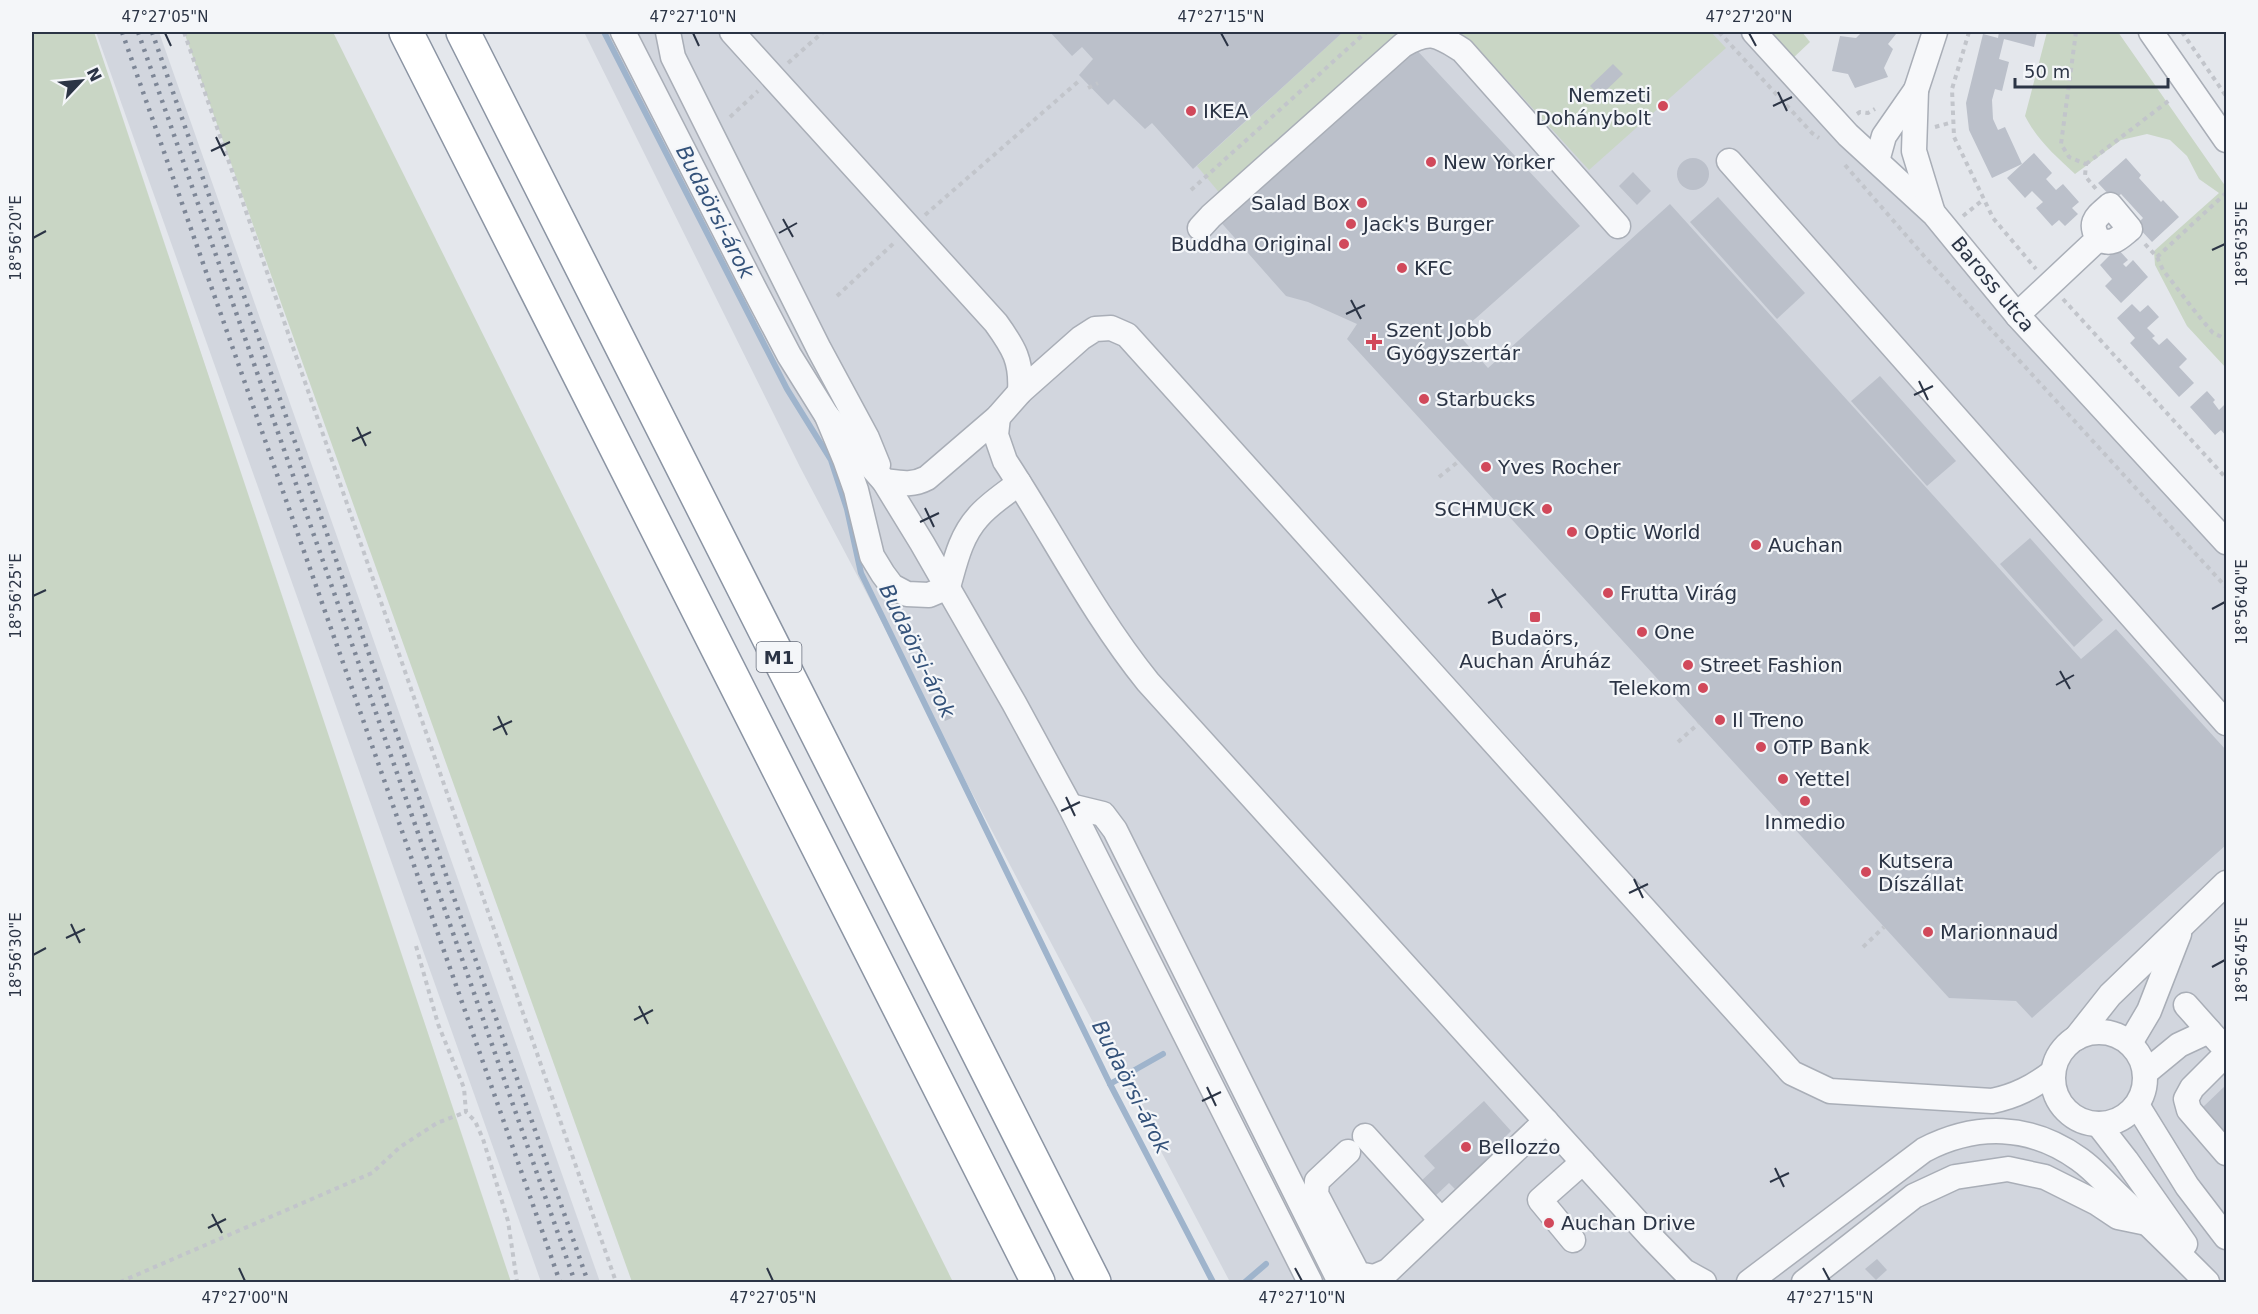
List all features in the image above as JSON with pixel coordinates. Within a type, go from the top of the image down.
[{"type":"highway","name":"M1","points":[[406,32],[1038,1282]]},
{"type":"highway","name":"M1","points":[[463,32],[1094,1282]]},
{"type":"street","points":[[623,32],[789,355],[827,416],[856,490],[872,556],[892,586],[908,594],[929,595],[948,587]]},
{"type":"street","points":[[668,32],[673,57],[819,349],[867,438],[884,481],[948,587],[1070,806],[1310,1282]]},
{"type":"street","points":[[732,32],[996,323],[1013,348],[1020,367],[1020,392]]},
{"type":"street","name":"Baross utca","points":[[1754,32],[1848,135],[1934,214],[2017,315],[2226,542]]},
{"type":"street","points":[[1934,214],[1914,151],[1916,90],[1935,32]]},
{"type":"street","points":[[2151,32],[2226,140]]},
{"type":"street","points":[[1200,228],[1403,45],[1418,37],[1436,35],[1462,50],[1618,226]]},
{"type":"street","points":[[1877,161],[1884,136],[1916,90]]},
{"type":"street","points":[[1729,161],[2226,723]]},
{"type":"street","points":[[2110,206],[2130,229],[2116,241],[2106,243],[2098,239],[2093,230],[2094,219],[2110,206]]},
{"type":"street","points":[[2017,315],[2098,239]]},
{"type":"street","points":[[827,416],[884,481],[918,483],[927,478],[998,417],[1020,392],[1095,329],[1111,328],[1127,335],[1792,1073],[1830,1091],[1992,1101],[2014,1096],[2053,1072]]},
{"type":"street","points":[[1013,348],[1041,355],[1064,353]]},
{"type":"street","points":[[998,417],[996,435],[998,447],[1044,525],[1128,657],[1148,682],[1672,1260],[1684,1271],[1704,1282]]},
{"type":"street","points":[[948,587],[958,550],[968,530],[982,512],[1019,483]]},
{"type":"street","points":[[982,512],[1020,513],[1044,525]]},
{"type":"street","points":[[1070,806],[1103,814],[1115,830],[1340,1282]]},
{"type":"street","points":[[2076,1038],[2090,1032],[2104,1032],[2118,1036],[2130,1043],[2142,1062],[2145,1084],[2137,1105],[2120,1119],[2098,1124],[2079,1119],[2064,1108],[2053,1085],[2053,1072],[2061,1051],[2076,1038],[2110,996],[2226,883]]},
{"type":"street","points":[[2130,1043],[2149,1011],[2182,926]]},
{"type":"street","points":[[2186,1005],[2226,1052],[2192,1088],[2186,1100],[2189,1110],[2226,1153]]},
{"type":"street","points":[[2145,1073],[2179,1045],[2210,1031]]},
{"type":"street","points":[[2137,1105],[2187,1186],[2226,1237]]},
{"type":"street","points":[[1441,1220],[1363,1146],[1317,1180],[1316,1194],[1358,1274],[1374,1277],[1388,1271],[1546,1121]]},
{"type":"street","points":[[2098,1124],[2126,1160],[2210,1282]]},
{"type":"street","points":[[1749,1282],[1924,1150],[1942,1140],[1963,1133],[2006,1130],[2029,1135],[2079,1159],[2210,1282]]},
{"type":"street","points":[[1573,1240],[1540,1200],[1583,1162]]},
{"type":"street","points":[[1817,1279],[1914,1196],[1955,1177],[2008,1169],[2045,1177],[2097,1203],[2118,1217],[2149,1224]]},
{"type":"path","points":[[184,32],[616,1282]]},
{"type":"path","points":[[1191,190],[1366,32]]},
{"type":"path","points":[[1719,32],[1812,133],[1825,143]]},
{"type":"path","points":[[2076,32],[2061,144],[2069,156],[2086,164]]},
{"type":"path","points":[[2182,32],[2226,96]]},
{"type":"path","points":[[837,296],[910,228],[1080,80]]},
{"type":"path","points":[[1088,88],[1098,83]]},
{"type":"path","points":[[2110,206],[2085,176],[2086,164],[2189,86]]},
{"type":"path","points":[[1860,112],[1868,113]]},
{"type":"path","points":[[1841,160],[1924,256],[2226,587]]},
{"type":"path","points":[[2157,257],[2226,193]]},
{"type":"path","points":[[2130,229],[2157,257],[2163,270],[2213,333],[2226,339]]},
{"type":"path","points":[[1439,477],[1459,460]]},
{"type":"path","points":[[1678,742],[1699,723]]},
{"type":"path","points":[[1863,947],[1884,927]]},
{"type":"path","points":[[416,946],[438,1024],[464,1088],[466,1112],[475,1121],[483,1139],[508,1221],[517,1282]]},
{"type":"path","points":[[120,1282],[372,1173],[400,1148],[437,1123],[466,1112]]},
{"type":"shaded area","points":[[96,32],[159,32],[600,1282],[541,1282]]},
{"type":"shaded area","points":[[584,32],[1740,32],[1841,144],[1928,218],[2226,551],[2226,1282],[1230,1282],[800,467]]},
{"type":"green space","points":[[32,32],[94,32],[511,1282],[32,1282]]},
{"type":"green space","points":[[184,32],[333,32],[953,1282],[632,1282]]},
{"type":"green space","points":[[1343,32],[1412,32],[1222,196],[1197,166]]},
{"type":"green space","points":[[1452,32],[1711,32],[1726,48],[1589,170],[1474,44]]},
{"type":"green space","points":[[1767,32],[1802,32],[1810,42],[1792,59]]},
{"type":"green space","points":[[2047,32],[2118,32],[2226,187],[2226,368],[2187,326],[2155,265],[2154,251],[2219,193],[2199,179],[2187,156],[2170,140],[2147,134],[2121,140],[2075,174],[2041,140],[2025,116]]},
{"type":"building","name":"IKEA","points":[[1050,32],[1343,32],[1193,169],[1152,123],[1145,129],[1114,99],[1108,105],[1079,75],[1093,59],[1082,47],[1072,56]]},
{"type":"building","points":[[1862,32],[1893,32],[1896,34],[1888,44],[1893,49],[1884,68],[1888,77],[1855,88],[1848,74],[1832,71],[1840,36],[1856,38]]},
{"type":"building","points":[[1999,32],[2037,32],[2034,47],[2004,39],[1999,59],[2009,62],[2002,91],[1995,89],[1992,100],[1993,119],[1998,130],[2005,127],[2022,164],[1992,178],[1969,130],[1966,103],[1983,34],[1998,38]]},
{"type":"building","name":"Auchan","points":[[1413,46],[1580,226],[1458,334],[1488,368],[1670,204],[2081,659],[2116,629],[2226,750],[2226,845],[2032,1018],[2016,1001],[1949,998],[1347,339],[1357,324],[1308,302],[1286,296],[1218,219]]},
{"type":"building","points":[[1613,64],[1623,74],[1600,96],[1590,86]]},
{"type":"building","points":[[2034,153],[2052,173],[2046,179],[2056,190],[2063,184],[2079,202],[2072,208],[2078,214],[2065,226],[2059,220],[2052,226],[2036,208],[2043,202],[2032,191],[2025,198],[2007,178]]},
{"type":"building","points":[[1693,158],[1704,163],[1709,174],[1704,185],[1693,190],[1682,185],[1677,174],[1682,163]]},
{"type":"building","points":[[2126,158],[2141,175],[2139,178],[2161,202],[2163,200],[2179,217],[2152,242],[2136,225],[2143,218],[2121,194],[2114,200],[2098,183]]},
{"type":"building","points":[[1633,172],[1651,191],[1637,205],[1619,186]]},
{"type":"building","points":[[1718,197],[1805,293],[1777,319],[1690,222]]},
{"type":"building","points":[[2117,248],[2128,260],[2123,264],[2126,267],[2133,260],[2148,277],[2121,303],[2105,286],[2112,279],[2100,265]]},
{"type":"building","points":[[2132,304],[2140,312],[2148,305],[2159,317],[2147,328],[2155,336],[2152,338],[2159,345],[2167,338],[2187,359],[2179,367],[2194,383],[2179,397],[2130,343],[2135,338],[2117,318]]},
{"type":"building","points":[[1880,376],[1956,461],[1927,486],[1851,401]]},
{"type":"building","points":[[2207,391],[2215,400],[2213,402],[2219,410],[2226,403],[2226,436],[2221,430],[2215,435],[2190,407]]},
{"type":"building","points":[[2030,538],[2103,620],[2074,647],[2000,564]]},
{"type":"building","points":[[945,699],[954,717],[945,721],[936,703]]},
{"type":"building","points":[[2226,1085],[2226,1135],[2202,1108]]},
{"type":"building","name":"Bellozzo","points":[[1484,1101],[1511,1131],[1497,1145],[1502,1150],[1455,1189],[1449,1183],[1434,1197],[1420,1182],[1435,1168],[1424,1156]]},
{"type":"building","points":[[1877,1259],[1887,1270],[1876,1280],[1865,1269]]},
{"type":"waterway","name":"Budaörsi-árok","points":[[604,32],[787,389],[831,460],[847,509],[861,573],[1110,1084],[1213,1282]]},
{"type":"waterway","points":[[1110,1084],[1163,1054]]},
{"type":"waterway","points":[[1245,1282],[1266,1264]]},
{"type":"railway","points":[[122,32],[560,1282]]},
{"type":"railway","points":[[138,32],[575,1282]]},
{"type":"railway","points":[[152,32],[588,1282]]},
{"type":"place","name":"Nemzeti Dohánybolt","points":[[1663,106]]},
{"type":"place","name":"IKEA","points":[[1191,111]]},
{"type":"place","name":"New Yorker","points":[[1431,162]]},
{"type":"place","name":"Salad Box","points":[[1362,203]]},
{"type":"place","name":"Jack's Burger","points":[[1351,224]]},
{"type":"place","name":"Buddha Original","points":[[1344,244]]},
{"type":"place","name":"KFC","points":[[1402,268]]},
{"type":"place","name":"Szent Jobb Gyógyszertár","points":[[1374,342]]},
{"type":"place","name":"Starbucks","points":[[1424,399]]},
{"type":"place","name":"Yves Rocher","points":[[1486,467]]},
{"type":"place","name":"SCHMUCK","points":[[1547,509]]},
{"type":"place","name":"Optic World","points":[[1572,532]]},
{"type":"place","name":"Auchan","points":[[1756,545]]},
{"type":"place","name":"Frutta Virág","points":[[1608,593]]},
{"type":"place","name":"Budaörs, Auchan Áruház","points":[[1535,617]]},
{"type":"place","name":"One","points":[[1642,632]]},
{"type":"place","name":"Street Fashion","points":[[1688,665]]},
{"type":"place","name":"Telekom","points":[[1703,688]]},
{"type":"place","name":"Il Treno","points":[[1720,720]]},
{"type":"place","name":"OTP Bank","points":[[1761,747]]},
{"type":"place","name":"Yettel","points":[[1783,779]]},
{"type":"place","name":"Inmedio","points":[[1805,801]]},
{"type":"place","name":"Kutsera Díszállat","points":[[1866,872]]},
{"type":"place","name":"Marionnaud","points":[[1928,932]]},
{"type":"place","name":"Bellozzo","points":[[1466,1147]]},
{"type":"place","name":"Auchan Drive","points":[[1549,1223]]}]
